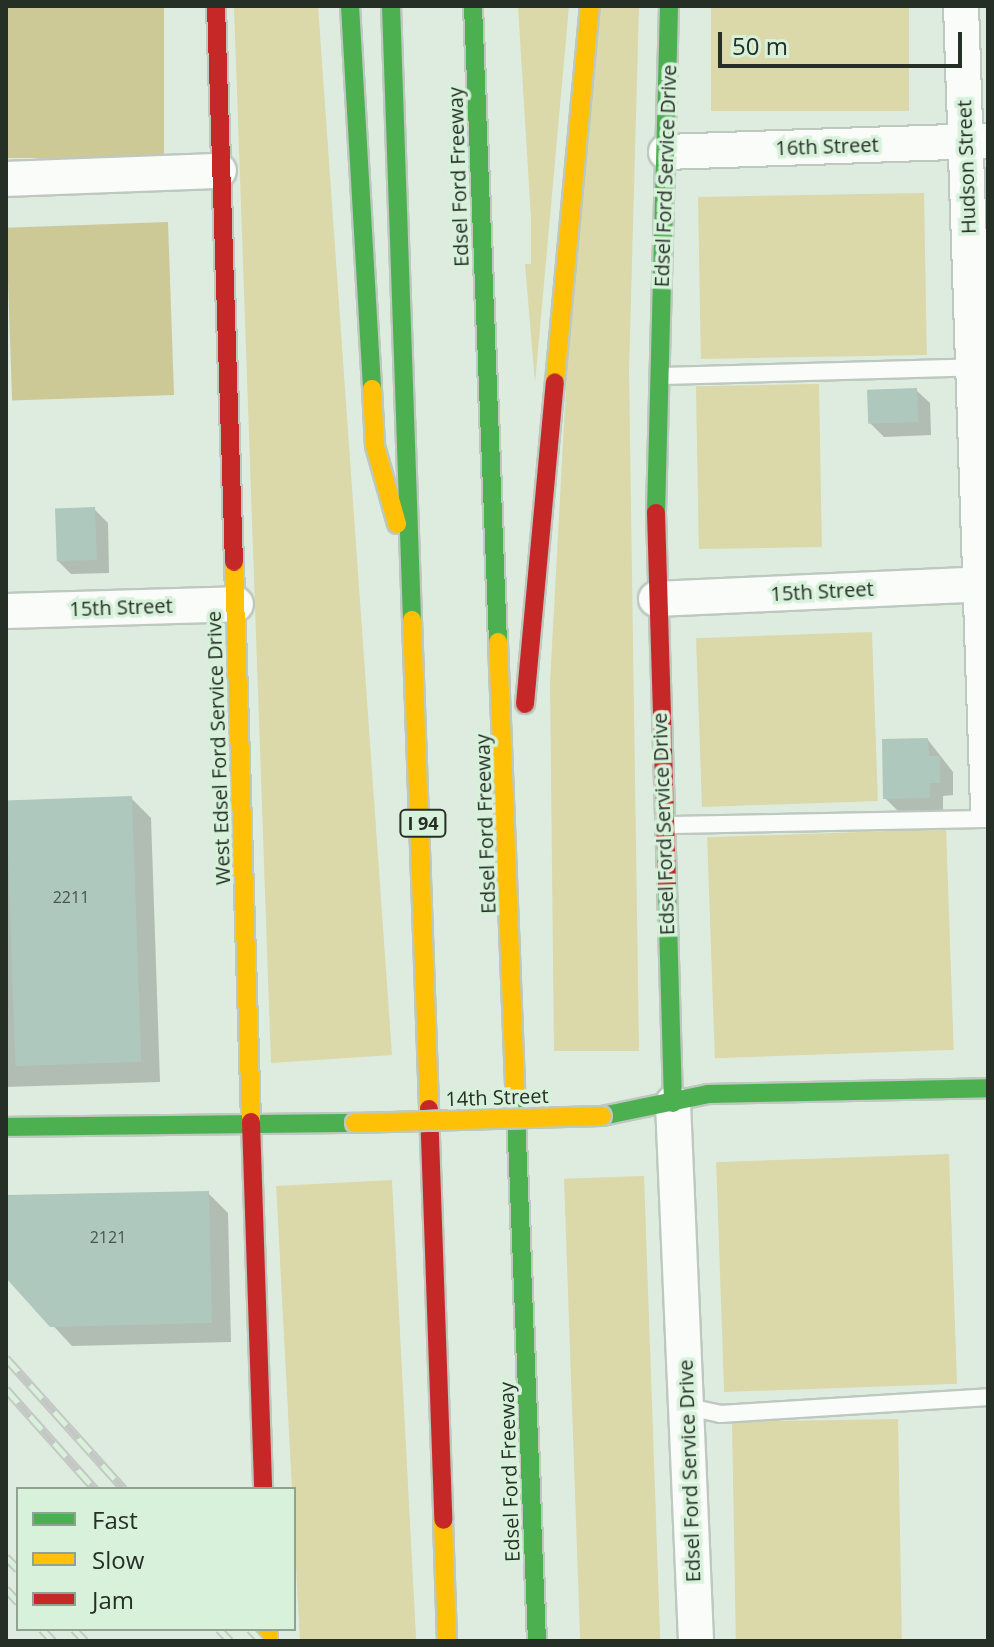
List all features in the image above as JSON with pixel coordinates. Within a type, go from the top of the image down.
[{"type":"main road","name":"West Edsel Ford Service Drive","points":[[216,6],[263,1487]]},
{"type":"main road","points":[[350,6],[375,446],[416,592]]},
{"type":"main road","name":"I 94","points":[[391,6],[416,592],[447,1641]]},
{"type":"main road","name":"Edsel Ford Freeway","points":[[473,6],[537,1641]]},
{"type":"main road","points":[[509,873],[590,6]]},
{"type":"main road","name":"Edsel Ford Service Drive","points":[[669,6],[656,599],[673,1103]]},
{"type":"main road","name":"14th Street","points":[[6,1127],[355,1123],[602,1116],[708,1094],[988,1088]]},
{"type":"street","name":"Hudson Street","points":[[961,6],[977,142],[988,808]]},
{"type":"street","name":"16th Street","points":[[666,152],[977,142]]},
{"type":"street","points":[[6,179],[219,171]]},
{"type":"street","name":"15th Street","points":[[656,599],[985,584]]},
{"type":"street","name":"15th Street","points":[[6,611],[236,604]]},
{"type":"street","name":"Edsel Ford Service Drive","points":[[673,1103],[696,1641]]},
{"type":"lane","points":[[659,376],[980,367]]},
{"type":"lane","points":[[662,825],[988,819]]},
{"type":"lane","points":[[688,1407],[720,1414],[988,1397]]},
{"type":"shaded area","points":[[6,6],[164,6],[164,158],[6,158]]},
{"type":"shaded area","points":[[234,6],[318,6],[392,1055],[271,1063]]},
{"type":"shaded area","points":[[518,6],[569,6],[535,383],[525,264],[531,264],[531,218]]},
{"type":"shaded area","points":[[600,6],[639,6],[629,370],[639,1051],[554,1051],[550,683],[567,369]]},
{"type":"shaded area","points":[[711,6],[909,6],[909,111],[711,111]]},
{"type":"shaded area","points":[[924,193],[927,355],[701,359],[698,197]]},
{"type":"shaded area","points":[[168,222],[174,395],[12,401],[6,228]]},
{"type":"shaded area","points":[[819,384],[822,547],[699,549],[696,386]]},
{"type":"shaded area","points":[[872,632],[878,801],[702,807],[696,638]]},
{"type":"shaded area","points":[[946,829],[954,1050],[715,1058],[707,837]]},
{"type":"shaded area","points":[[949,1154],[957,1384],[724,1392],[716,1162]]},
{"type":"shaded area","points":[[644,1176],[660,1641],[580,1641],[564,1179]]},
{"type":"shaded area","points":[[392,1180],[416,1641],[300,1641],[296,1487],[292,1487],[276,1186]]},
{"type":"shaded area","points":[[898,1419],[902,1640],[736,1641],[732,1422]]},
{"type":"building","points":[[917,388],[918,422],[868,424],[867,390]]},
{"type":"building","points":[[95,507],[97,560],[57,561],[55,508]]},
{"type":"building","points":[[928,738],[929,756],[940,756],[940,783],[930,783],[930,798],[883,799],[882,739]]},
{"type":"building","points":[[132,796],[141,1062],[15,1066],[6,800]]},
{"type":"building","points":[[209,1191],[212,1323],[50,1327],[6,1278],[6,1195]]},
{"type":"railway","points":[[6,1358],[122,1487]]},
{"type":"railway","points":[[6,1389],[93,1487]]},
{"type":"railway","points":[[6,1557],[16,1567]]},
{"type":"railway","points":[[6,1589],[16,1600]]},
{"type":"railway","points":[[44,1631],[53,1641]]},
{"type":"railway","points":[[76,1631],[85,1641]]},
{"type":"railway","points":[[221,1631],[230,1641]]},
{"type":"railway","points":[[252,1631],[261,1641]]},
{"type":"traffic: fast","points":[[350,6],[372,389]]},
{"type":"traffic: fast","points":[[391,6],[412,620]]},
{"type":"traffic: fast","points":[[473,6],[498,642]]},
{"type":"traffic: fast","points":[[656,513],[669,6]]},
{"type":"traffic: fast","points":[[667,887],[673,1103]]},
{"type":"traffic: fast","points":[[602,1116],[708,1094],[988,1088]]},
{"type":"traffic: fast","points":[[515,1089],[537,1641]]},
{"type":"traffic: fast","points":[[6,1127],[355,1123]]},
{"type":"traffic: slow","points":[[555,382],[590,6]]},
{"type":"traffic: slow","points":[[372,389],[375,446],[397,524]]},
{"type":"traffic: slow","points":[[234,562],[251,1122]]},
{"type":"traffic: slow","points":[[412,620],[429,1109]]},
{"type":"traffic: slow","points":[[498,642],[515,1089]]},
{"type":"traffic: slow","points":[[355,1123],[602,1116]]},
{"type":"traffic: slow","points":[[443,1520],[447,1641]]},
{"type":"traffic: slow","points":[[268,1631],[268,1641]]},
{"type":"traffic: jam","points":[[216,6],[234,562]]},
{"type":"traffic: jam","points":[[525,704],[555,382]]},
{"type":"traffic: jam","points":[[656,513],[667,887]]},
{"type":"traffic: jam","points":[[429,1109],[443,1520]]},
{"type":"traffic: jam","points":[[251,1122],[263,1487]]}]
